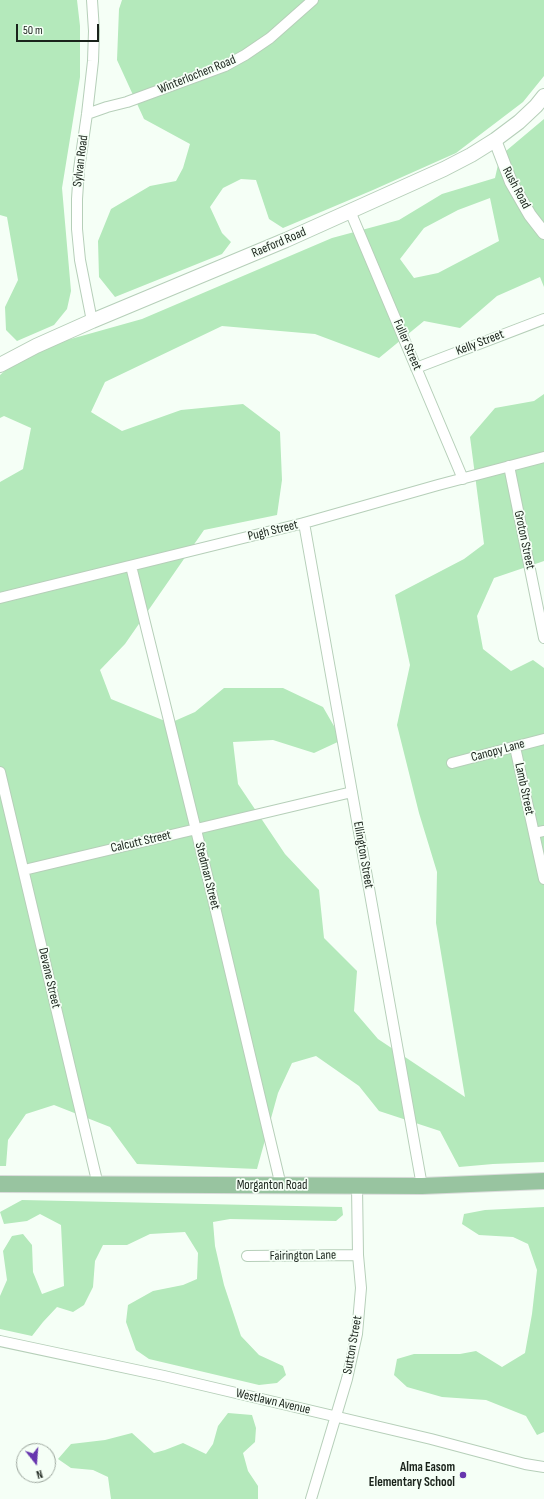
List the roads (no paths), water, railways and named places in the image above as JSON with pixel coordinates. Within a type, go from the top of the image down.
[{"type":"main road","name":"Raeford Road","points":[[0,365],[36,346],[92,321],[286,240],[444,169],[495,140],[519,122],[544,96]]},
{"type":"main road","name":"Morganton Road","points":[[0,1184],[422,1186],[544,1181]]},
{"type":"street","name":"Sylvan Road","points":[[92,0],[94,30],[93,61],[76,199],[80,260],[92,321]]},
{"type":"street","name":"Winterlochen Road","points":[[87,114],[127,102],[225,66],[245,55],[270,38],[313,0]]},
{"type":"street","name":"Rush Road","points":[[495,140],[511,182],[530,215],[544,233]]},
{"type":"street","name":"Fuller Street","points":[[350,211],[463,479]]},
{"type":"street","name":"Kelly Street","points":[[416,368],[544,319]]},
{"type":"street","name":"Pugh Street","points":[[0,598],[304,523],[544,457]]},
{"type":"street","name":"Groton Street","points":[[509,466],[544,638]]},
{"type":"street","name":"Ellington Street","points":[[304,523],[422,1186]]},
{"type":"street","name":"Stedman Street","points":[[131,566],[196,829],[281,1186]]},
{"type":"street","name":"Canopy Lane","points":[[452,763],[544,739]]},
{"type":"street","name":"Lamb Street","points":[[515,747],[539,832],[544,879]]},
{"type":"street","name":"Devane Street","points":[[0,772],[98,1185]]},
{"type":"street","name":"Calcutt Street","points":[[24,870],[352,792]]},
{"type":"street","name":"Sutton Street","points":[[311,1499],[347,1379],[357,1334],[361,1288],[358,1255],[357,1186]]},
{"type":"street","name":"Fairington Lane","points":[[247,1256],[358,1255]]},
{"type":"street","name":"Westlawn Avenue","points":[[0,1341],[164,1376],[336,1416],[525,1464],[544,1467]]},
{"type":"place","name":"Alma Easom Elementary School","points":[[463,1475]]}]
